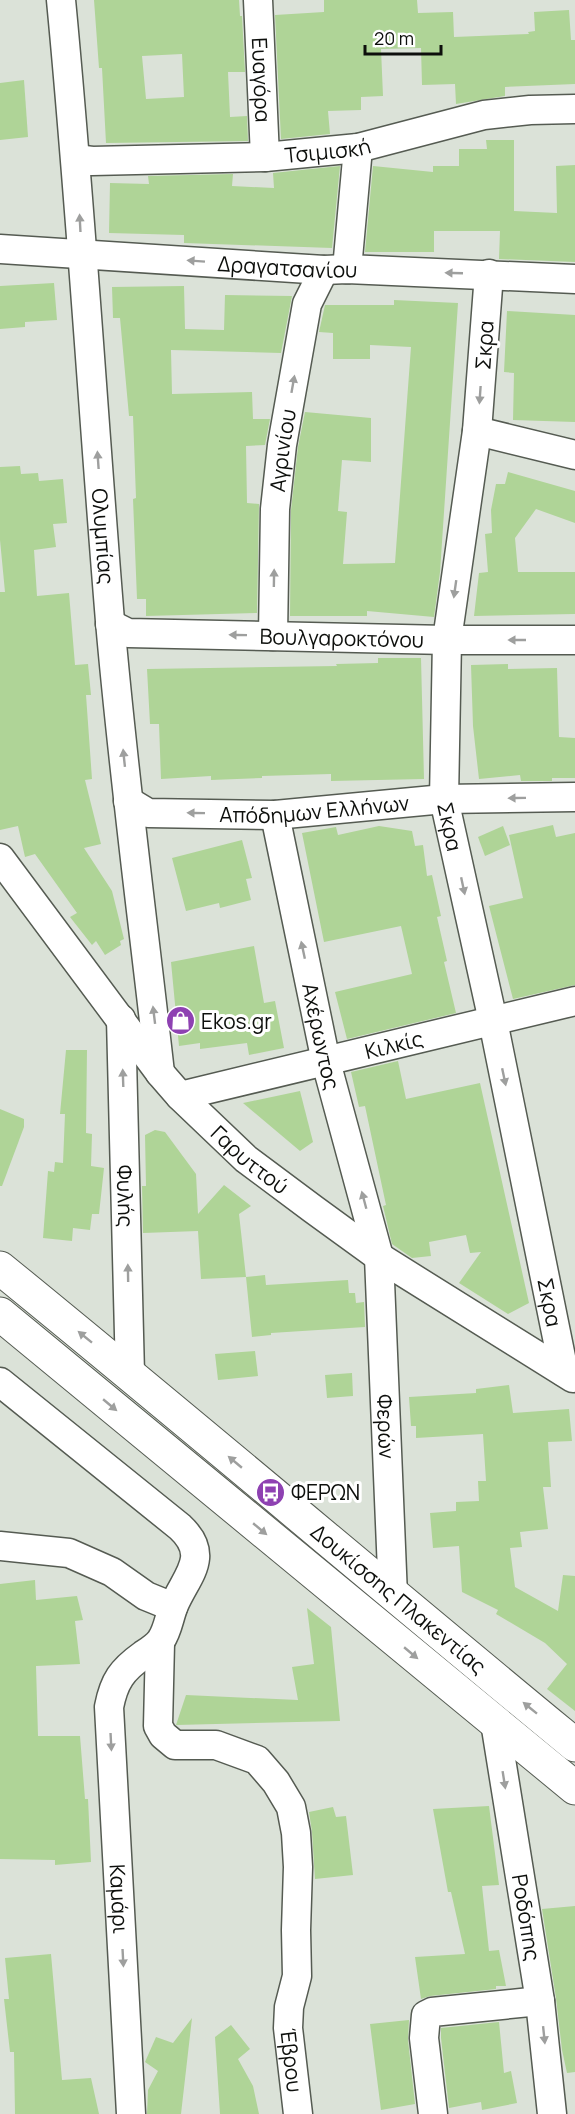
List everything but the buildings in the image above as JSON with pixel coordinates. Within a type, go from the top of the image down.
[{"type":"main road","name":"Δουκίσσης Πλακεντίας","points":[[0,1268],[575,1745]]},
{"type":"main road","name":"Δουκίσσης Πλακεντίας","points":[[0,1314],[575,1788]]},
{"type":"street","name":"Ολυμπίας","points":[[61,0],[76,159],[110,624],[160,1073]]},
{"type":"street","name":"Ευαγόρα","points":[[258,0],[265,157]]},
{"type":"street","name":"Τσιμισκή","points":[[76,159],[92,161],[265,157],[358,147],[484,114],[575,109]]},
{"type":"street","points":[[335,269],[358,147]]},
{"type":"street","name":"Δραγατσανίου","points":[[0,249],[335,269],[575,279]]},
{"type":"street","name":"Αγρινίου","points":[[273,636],[275,510],[282,445],[307,304],[335,269]]},
{"type":"street","name":"Σκρα","points":[[489,274],[477,431],[447,640],[444,799],[570,1376]]},
{"type":"street","points":[[477,431],[575,455]]},
{"type":"street","name":"Βουλγαροκτόνου","points":[[110,624],[128,633],[447,640],[575,640]]},
{"type":"street","name":"Απόδημων Ελλήνων","points":[[129,801],[148,813],[275,815],[444,799],[575,797]]},
{"type":"street","name":"Αχέρωντος","points":[[275,815],[326,1062],[379,1257]]},
{"type":"street","name":"Γαρυττού","points":[[0,858],[160,1073],[180,1096],[246,1159],[379,1257],[570,1376]]},
{"type":"street","name":"Κιλκίς","points":[[180,1096],[575,1001]]},
{"type":"street","name":"Φυλής","points":[[121,1019],[130,1374]]},
{"type":"street","name":"Φερών","points":[[379,1257],[393,1596]]},
{"type":"street","points":[[0,1382],[191,1538],[196,1552],[193,1568],[173,1607],[160,1643]]},
{"type":"street","points":[[0,1546],[69,1552],[112,1572],[146,1596],[173,1607]]},
{"type":"street","name":"Καμάρι","points":[[132,2114],[109,1707],[115,1684],[128,1666],[160,1643]]},
{"type":"street","name":"Έβρου","points":[[160,1643],[158,1726],[163,1735],[176,1745],[216,1745],[257,1760],[276,1782],[291,1807],[297,1844],[297,1976],[288,2028],[298,2114]]},
{"type":"street","name":"Ροδόπης","points":[[495,1722],[540,2001],[552,2114]]},
{"type":"street","points":[[433,2114],[424,2038],[426,2015],[432,2012],[540,2001]]},
{"type":"place","name":"Ekos.gr","points":[[180,1021]]},
{"type":"place","name":"ΦΕΡΩΝ","points":[[270,1492]]}]
